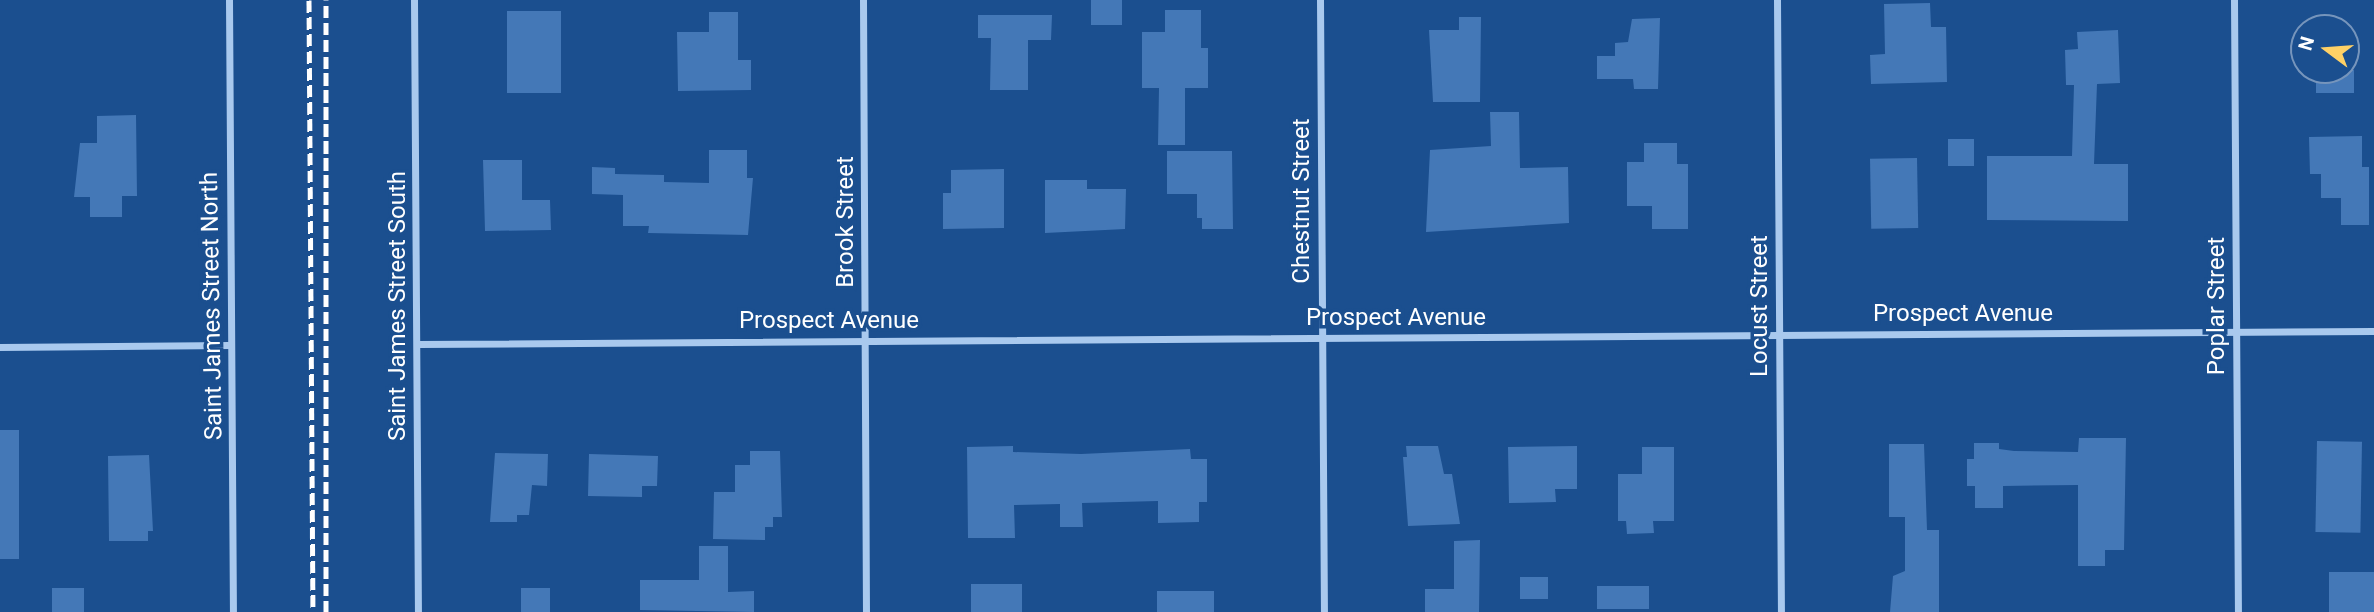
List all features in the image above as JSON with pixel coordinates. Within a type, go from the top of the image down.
[{"type":"street","name":"Saint James Street North","points":[[229,0],[233,612]]},
{"type":"street","name":"Saint James Street South","points":[[414,0],[418,612]]},
{"type":"street","name":"Brook Street","points":[[863,0],[866,612]]},
{"type":"street","name":"Chestnut Street","points":[[1320,0],[1324,612]]},
{"type":"street","name":"Locust Street","points":[[1777,0],[1781,612]]},
{"type":"street","name":"Poplar Street","points":[[2234,0],[2238,612]]},
{"type":"street","name":"Prospect Avenue","points":[[418,344],[2374,331]]},
{"type":"street","points":[[0,347],[230,345]]},
{"type":"building","points":[[1091,0],[1122,0],[1122,25],[1091,25]]},
{"type":"building","points":[[1930,3],[1931,27],[1946,27],[1947,82],[1871,84],[1870,55],[1885,54],[1884,4]]},
{"type":"building","points":[[1165,10],[1201,10],[1201,48],[1208,48],[1208,88],[1185,88],[1185,145],[1158,145],[1159,88],[1142,88],[1142,32],[1165,32]]},
{"type":"building","points":[[507,11],[561,11],[561,93],[507,93]]},
{"type":"building","points":[[709,12],[738,12],[738,60],[751,60],[751,90],[678,91],[677,32],[709,32]]},
{"type":"building","points":[[978,15],[1052,15],[1051,40],[1028,40],[1028,90],[990,90],[991,38],[978,38]]},
{"type":"building","points":[[1459,17],[1481,17],[1480,102],[1433,102],[1429,30],[1459,30]]},
{"type":"building","points":[[1660,18],[1658,89],[1634,89],[1633,79],[1597,79],[1597,56],[1615,56],[1615,43],[1628,42],[1632,19]]},
{"type":"building","points":[[2118,30],[2120,83],[2097,84],[2094,164],[2128,164],[2128,221],[1987,220],[1987,156],[2072,156],[2074,85],[2066,85],[2065,50],[2078,49],[2077,32]]},
{"type":"building","points":[[2316,84],[2354,84],[2354,93],[2316,93]]},
{"type":"building","points":[[1490,112],[1519,112],[1520,168],[1568,167],[1569,223],[1426,232],[1430,150],[1491,146]]},
{"type":"building","points":[[136,115],[137,196],[122,196],[122,217],[90,217],[90,197],[74,197],[80,143],[97,143],[97,116]]},
{"type":"building","points":[[2362,136],[2362,167],[2369,167],[2369,225],[2341,225],[2341,198],[2321,198],[2321,174],[2310,174],[2309,137]]},
{"type":"building","points":[[1948,139],[1974,139],[1974,166],[1948,166]]},
{"type":"building","points":[[1644,143],[1677,143],[1677,164],[1688,164],[1688,229],[1652,229],[1652,206],[1627,206],[1627,162],[1644,162]]},
{"type":"building","points":[[709,150],[747,150],[747,178],[753,178],[748,235],[648,233],[649,226],[623,226],[623,195],[592,194],[592,167],[615,168],[615,174],[664,175],[664,182],[709,183]]},
{"type":"building","points":[[1167,151],[1232,151],[1233,229],[1202,229],[1202,218],[1197,218],[1197,194],[1167,194]]},
{"type":"building","points":[[1917,158],[1918,228],[1871,229],[1870,159]]},
{"type":"building","points":[[483,160],[522,160],[522,200],[550,200],[551,230],[485,231]]},
{"type":"building","points":[[1004,169],[1004,228],[943,229],[943,193],[951,193],[951,170]]},
{"type":"building","points":[[1045,180],[1087,180],[1087,189],[1126,189],[1125,229],[1045,233]]},
{"type":"building","points":[[0,430],[19,430],[19,559],[0,559]]},
{"type":"building","points":[[2079,438],[2126,438],[2124,550],[2105,550],[2105,566],[2078,566],[2078,485],[2003,486],[2003,508],[1975,508],[1975,486],[1967,486],[1967,459],[1974,459],[1974,443],[1999,443],[1999,449],[2014,451],[2078,452]]},
{"type":"building","points":[[2317,441],[2362,442],[2360,533],[2315,532]]},
{"type":"building","points":[[1889,444],[1924,444],[1927,530],[1939,530],[1939,612],[1890,612],[1893,576],[1905,571],[1905,517],[1889,517]]},
{"type":"building","points":[[1013,446],[1013,452],[1081,454],[1190,449],[1191,459],[1207,459],[1207,502],[1199,502],[1199,522],[1158,523],[1158,501],[1082,503],[1083,527],[1060,527],[1060,504],[1014,505],[1015,538],[968,538],[967,447]]},
{"type":"building","points":[[1406,446],[1438,446],[1444,474],[1452,474],[1460,524],[1408,526],[1403,457],[1407,457]]},
{"type":"building","points":[[1577,446],[1577,489],[1555,489],[1556,502],[1509,503],[1508,447]]},
{"type":"building","points":[[1642,447],[1674,447],[1674,521],[1653,521],[1654,533],[1627,534],[1626,521],[1618,521],[1618,474],[1642,474]]},
{"type":"building","points":[[750,451],[780,451],[782,517],[773,517],[773,527],[765,527],[765,540],[713,539],[714,492],[735,492],[735,465],[750,465]]},
{"type":"building","points":[[495,453],[548,454],[547,486],[532,485],[529,515],[517,515],[517,522],[490,522]]},
{"type":"building","points":[[589,454],[658,456],[657,486],[642,486],[642,497],[588,496]]},
{"type":"building","points":[[149,455],[153,531],[148,531],[148,541],[109,541],[108,456]]},
{"type":"building","points":[[1480,540],[1479,612],[1425,612],[1425,589],[1454,589],[1454,541]]},
{"type":"building","points":[[699,546],[728,546],[728,592],[754,591],[754,612],[640,610],[640,580],[699,580]]},
{"type":"building","points":[[2329,572],[2374,572],[2374,612],[2329,612]]},
{"type":"building","points":[[1520,577],[1548,577],[1548,599],[1520,599]]},
{"type":"building","points":[[971,584],[1022,584],[1022,612],[971,612]]},
{"type":"building","points":[[1597,586],[1649,586],[1649,609],[1597,609]]},
{"type":"building","points":[[52,588],[84,588],[84,612],[52,612]]},
{"type":"building","points":[[521,588],[550,588],[550,612],[521,612]]},
{"type":"building","points":[[1157,591],[1214,591],[1214,612],[1157,612]]},
{"type":"railway","points":[[309,0],[313,612]]},
{"type":"railway","points":[[326,0],[326,612]]}]
